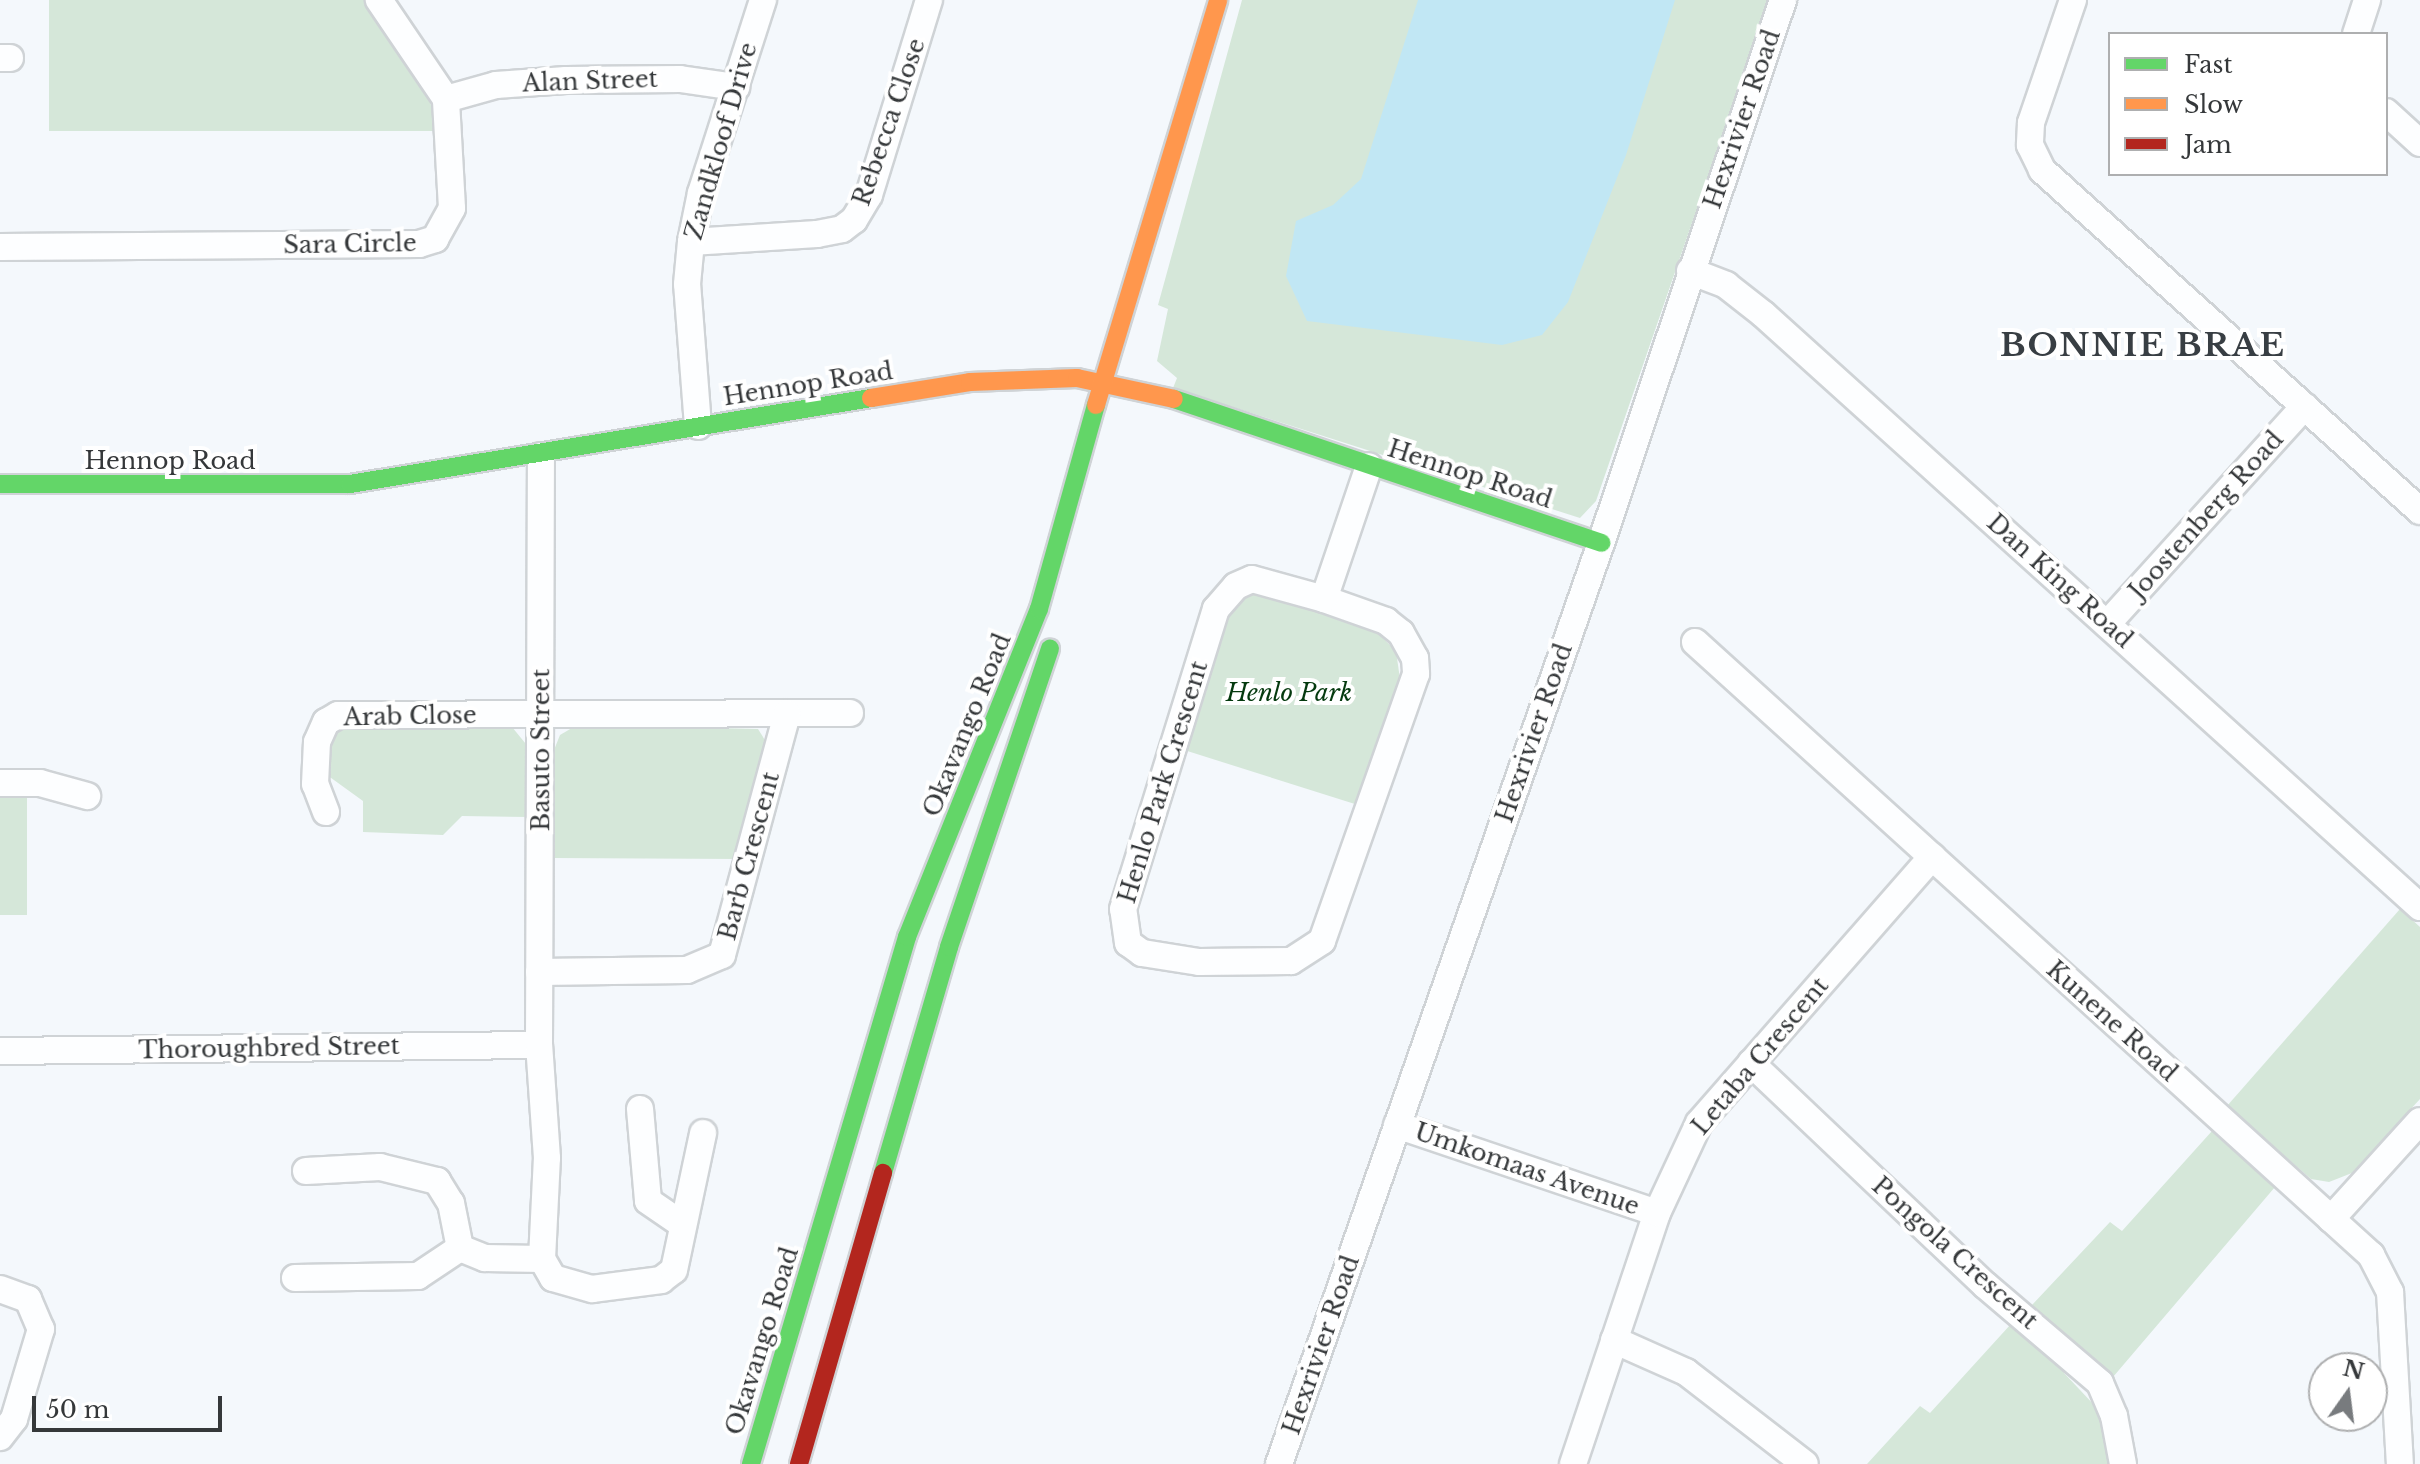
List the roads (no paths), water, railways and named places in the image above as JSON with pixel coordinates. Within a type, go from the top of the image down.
[{"type":"main road","name":"Okavango Road","points":[[751,1464],[907,937],[1039,609],[1102,380],[1218,0]]},
{"type":"main road","points":[[1193,152],[1234,0]]},
{"type":"main road","points":[[1135,347],[1185,182]]},
{"type":"main road","name":"Hennop Road","points":[[0,484],[350,484],[541,456],[698,426],[970,382],[1102,380],[1601,543]]},
{"type":"main road","name":"Okavango Road","points":[[799,1464],[949,947],[1057,630]]},
{"type":"street","points":[[379,0],[446,99]]},
{"type":"street","name":"Zandkloof Drive","points":[[698,426],[687,284],[691,242],[763,0]]},
{"type":"street","name":"Rebecca Close","points":[[691,242],[817,234],[842,229],[854,220],[869,195],[929,0]]},
{"type":"street","name":"Hexrivier Road","points":[[1279,1464],[1601,543],[1783,0]]},
{"type":"street","points":[[2073,0],[2031,123],[2034,158],[2052,180],[2420,511]]},
{"type":"street","points":[[2357,32],[2367,0]]},
{"type":"street","name":"Alan Street","points":[[446,99],[496,85],[566,80],[680,79],[736,87]]},
{"type":"street","name":"Sara Circle","points":[[0,247],[428,243],[442,232],[452,208],[446,99]]},
{"type":"street","points":[[2388,114],[2420,143]]},
{"type":"street","name":"Dan King Road","points":[[1690,271],[1726,285],[1763,314],[2420,907]]},
{"type":"street","name":"Joostenberg Road","points":[[2107,624],[2305,406]]},
{"type":"street","name":"Basuto Street","points":[[541,456],[539,1045],[547,1158],[542,1259]]},
{"type":"street","points":[[1324,599],[1369,466]]},
{"type":"street","name":"Henlo Park Crescent","points":[[1252,579],[1324,599],[1386,621],[1401,633],[1415,658],[1416,674],[1322,941],[1291,961],[1174,960],[1142,953],[1128,943],[1123,909],[1216,609],[1236,586],[1252,579]]},
{"type":"street","name":"Kunene Road","points":[[1695,642],[2371,1255],[2390,1292],[2400,1464]]},
{"type":"street","name":"Arab Close","points":[[326,812],[315,784],[316,752],[320,732],[331,718],[390,712],[542,715]]},
{"type":"street","points":[[542,715],[850,713]]},
{"type":"street","name":"Barb Crescent","points":[[539,972],[687,970],[722,955],[787,714]]},
{"type":"street","points":[[0,783],[40,783],[87,796]]},
{"type":"street","name":"Letaba Crescent","points":[[1573,1464],[1657,1213],[1699,1123],[1932,857]]},
{"type":"street","name":"Thoroughbred Street","points":[[0,1051],[539,1045]]},
{"type":"street","name":"Pongola Crescent","points":[[1751,1063],[1985,1285],[2100,1383],[2114,1416],[2123,1464]]},
{"type":"street","points":[[640,1109],[648,1201],[683,1225]]},
{"type":"street","points":[[2331,1219],[2420,1121]]},
{"type":"street","name":"Umkomaas Avenue","points":[[1397,1125],[1657,1213]]},
{"type":"street","points":[[460,1248],[485,1258],[542,1259],[553,1278],[592,1289],[652,1283],[674,1270],[703,1133]]},
{"type":"street","points":[[306,1171],[380,1167],[437,1181],[451,1203],[460,1248]]},
{"type":"street","points":[[295,1278],[418,1276],[460,1248]]},
{"type":"street","points":[[0,1289],[28,1299],[41,1329],[14,1419],[0,1437]]},
{"type":"street","points":[[1614,1340],[1686,1372],[1805,1464]]},
{"type":"water","points":[[1418,0],[1675,0],[1626,155],[1568,302],[1542,335],[1502,345],[1307,321],[1286,276],[1296,221],[1333,205],[1361,179]]},
{"type":"district","name":"BONNIE BRAE","points":[[2143,345]]},
{"type":"park label","name":"Henlo Park","points":[[1289,693]]}]
